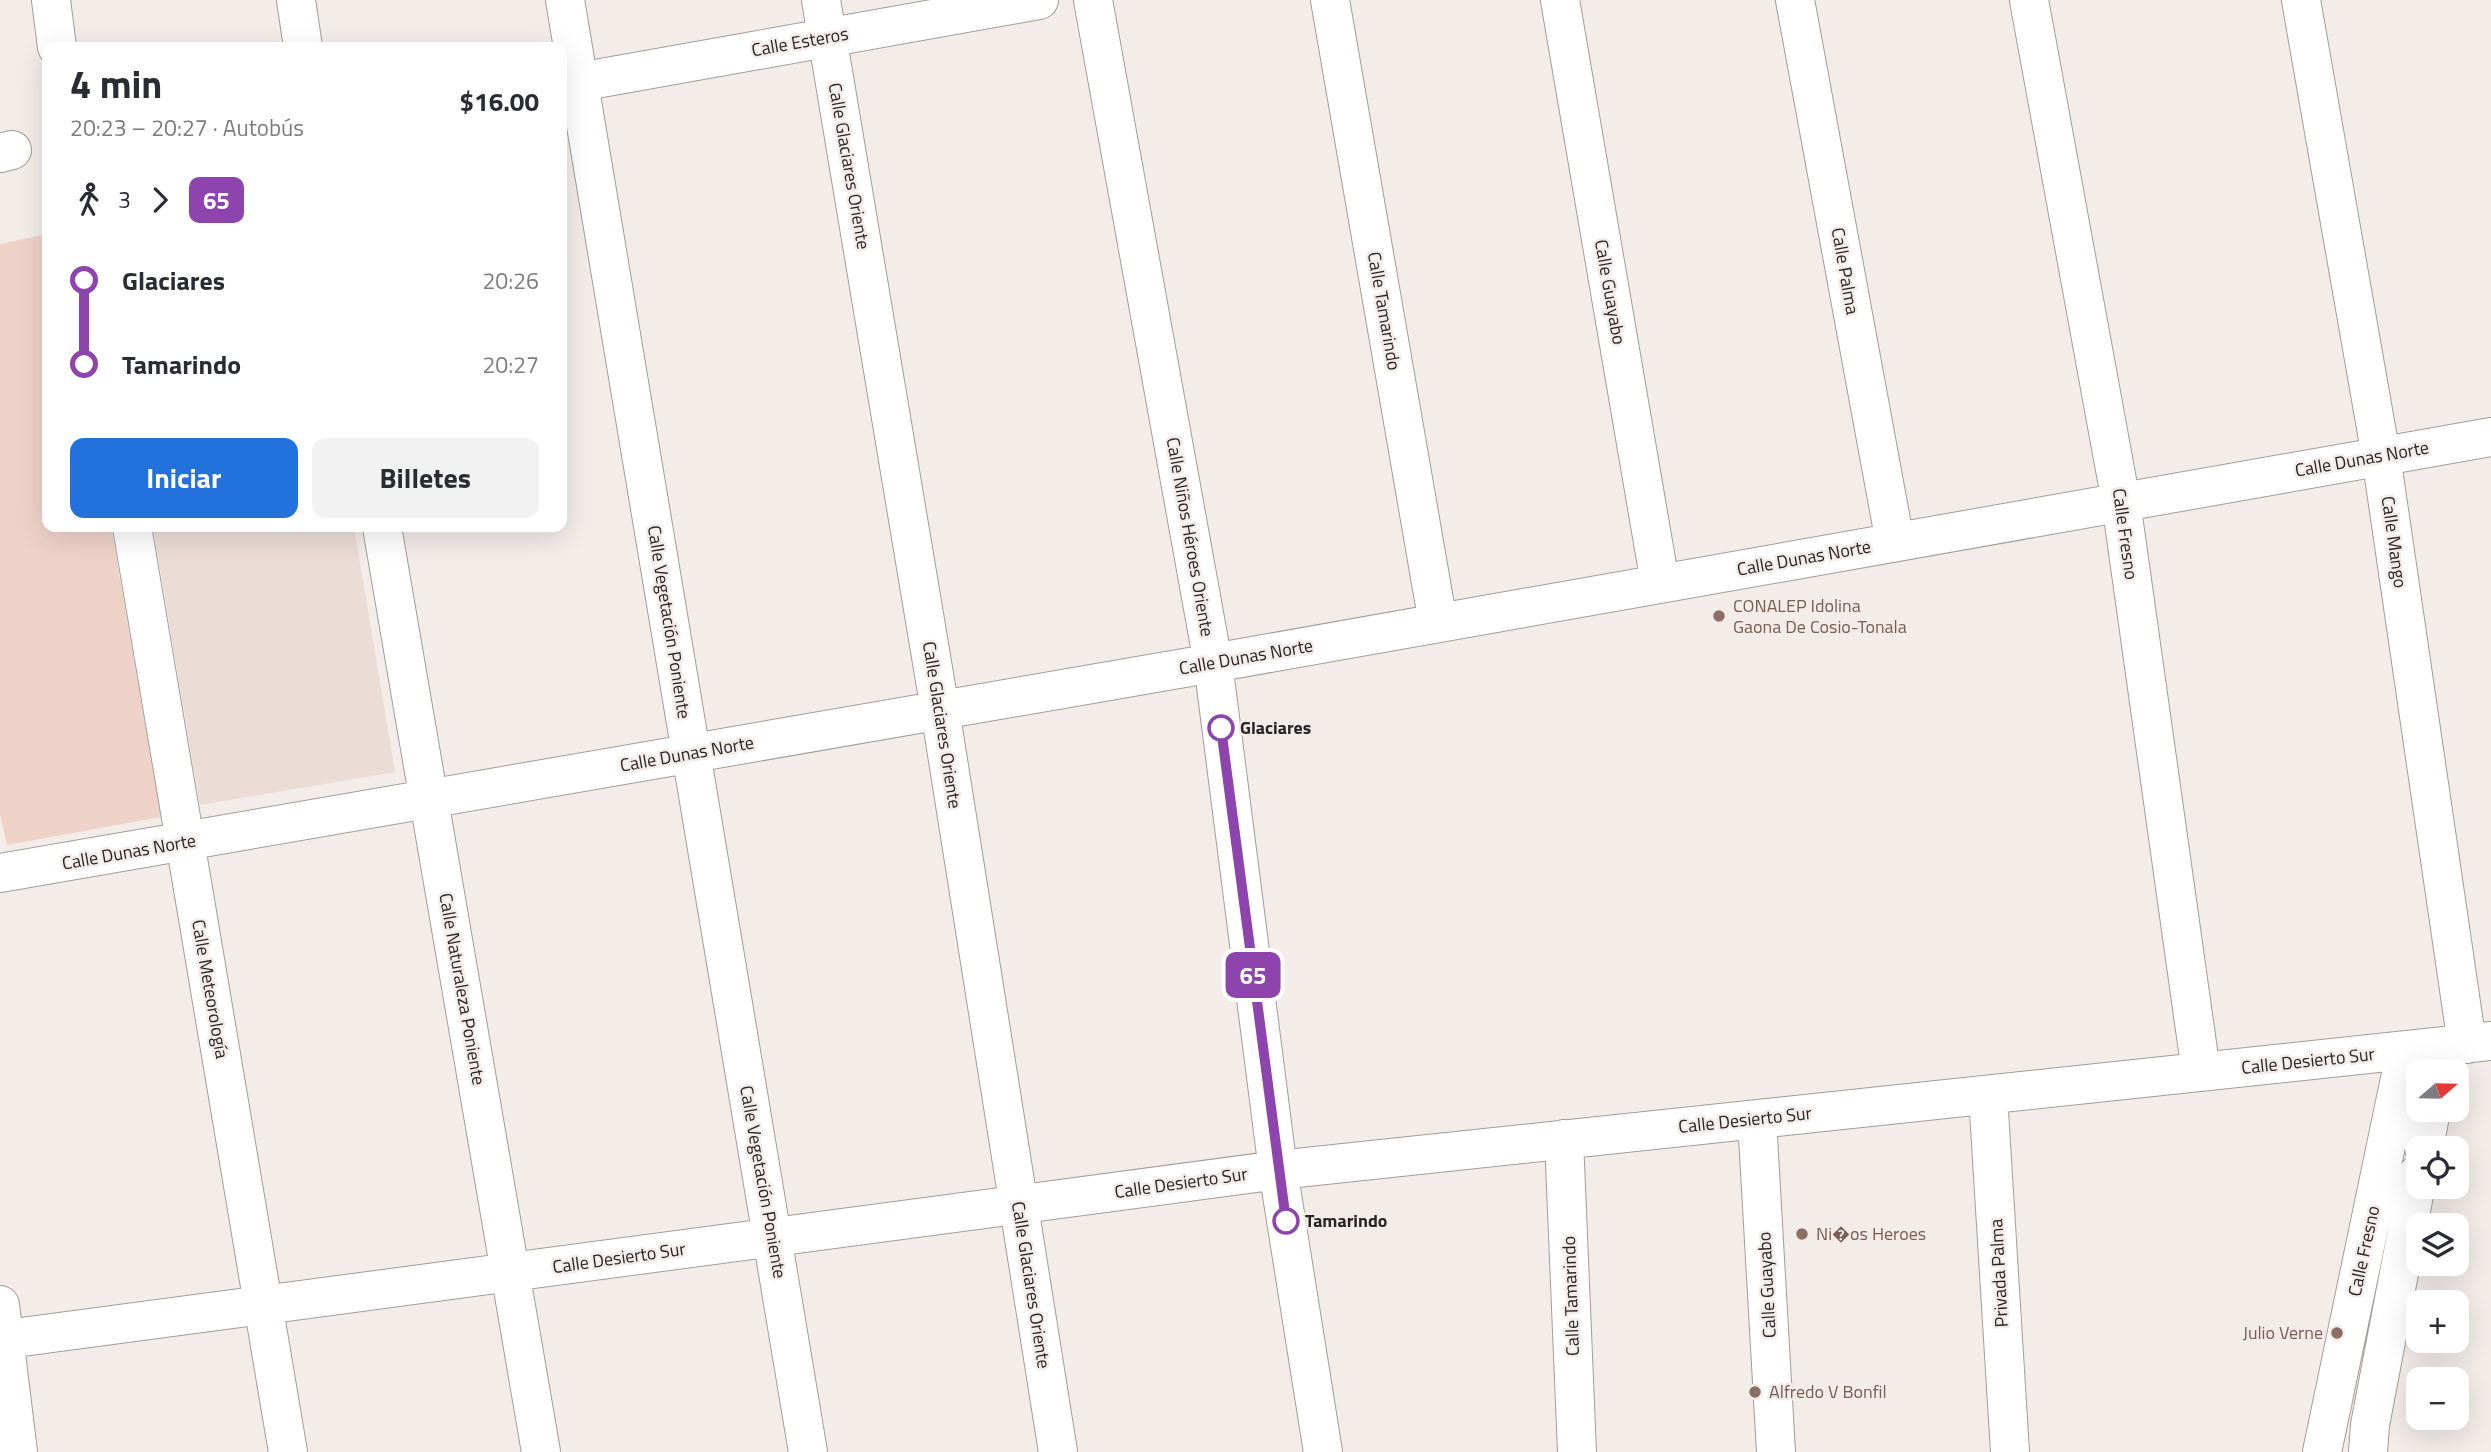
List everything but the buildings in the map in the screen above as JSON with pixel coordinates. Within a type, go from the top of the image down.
[{"type":"street","points":[[51,0],[56,42]]},
{"type":"street","points":[[296,0],[302,42]]},
{"type":"street","name":"Calle Vegetación Poniente","points":[[565,0],[570,83],[691,754],[808,1452]]},
{"type":"street","name":"Calle Glaciares Oriente","points":[[821,0],[940,710],[1058,1452]]},
{"type":"street","name":"Calle Esteros","points":[[570,83],[1039,0]]},
{"type":"street","name":"Calle Niños Héroes Oriente","points":[[1093,0],[1213,663],[1279,1170],[1322,1452]]},
{"type":"street","name":"Calle Tamarindo","points":[[1330,0],[1438,623]]},
{"type":"street","name":"Calle Guayabo","points":[[1560,0],[1660,583]]},
{"type":"street","name":"Calle Palma","points":[[1795,0],[1895,542]]},
{"type":"street","name":"Calle Fresno","points":[[2029,0],[2122,502],[2201,1072]]},
{"type":"street","name":"Calle Mango","points":[[2301,0],[2381,456],[2460,1051]]},
{"type":"street","name":"Calle Dunas Norte","points":[[0,873],[185,843],[2491,437]]},
{"type":"street","name":"Calle Meteorología","points":[[133,532],[288,1452]]},
{"type":"street","name":"Calle Naturaleza Poniente","points":[[383,532],[541,1452]]},
{"type":"street","name":"Calle Fresno","points":[[2322,1452],[2406,1051]]},
{"type":"street","name":"Calle Desierto Sur","points":[[1,1328],[264,1305],[1279,1170],[2406,1051],[2460,1051]]},
{"type":"street","name":"Privada Palma","points":[[1988,1095],[2010,1452]]},
{"type":"street","name":"Calle Guayabo","points":[[1757,1119],[1776,1452]]},
{"type":"street","name":"Calle Tamarindo","points":[[1564,1139],[1577,1452]]},
{"type":"street","points":[[2368,1452],[2370,1425],[2413,1199]]},
{"type":"street","points":[[1,1328],[18,1452]]},
{"type":"shaded area","points":[[42,235],[42,532],[112,532],[161,817],[7,845],[0,814],[0,244]]},
{"type":"shaded area","points":[[154,532],[355,532],[395,772],[200,805]]},
{"type":"bus line","name":"65","points":[[1221,728],[1286,1221]]},
{"type":"place","name":"CONALEP Idolina Gaona De Cosio-Tonala","points":[[1719,616]]},
{"type":"place","name":"Glaciares","points":[[1221,728]]},
{"type":"place","name":"Tamarindo","points":[[1286,1221]]},
{"type":"place","name":"Ni�os Heroes","points":[[1802,1234]]},
{"type":"place","name":"Julio Verne","points":[[2337,1333]]},
{"type":"place","name":"Alfredo V Bonfil","points":[[1755,1392]]}]
